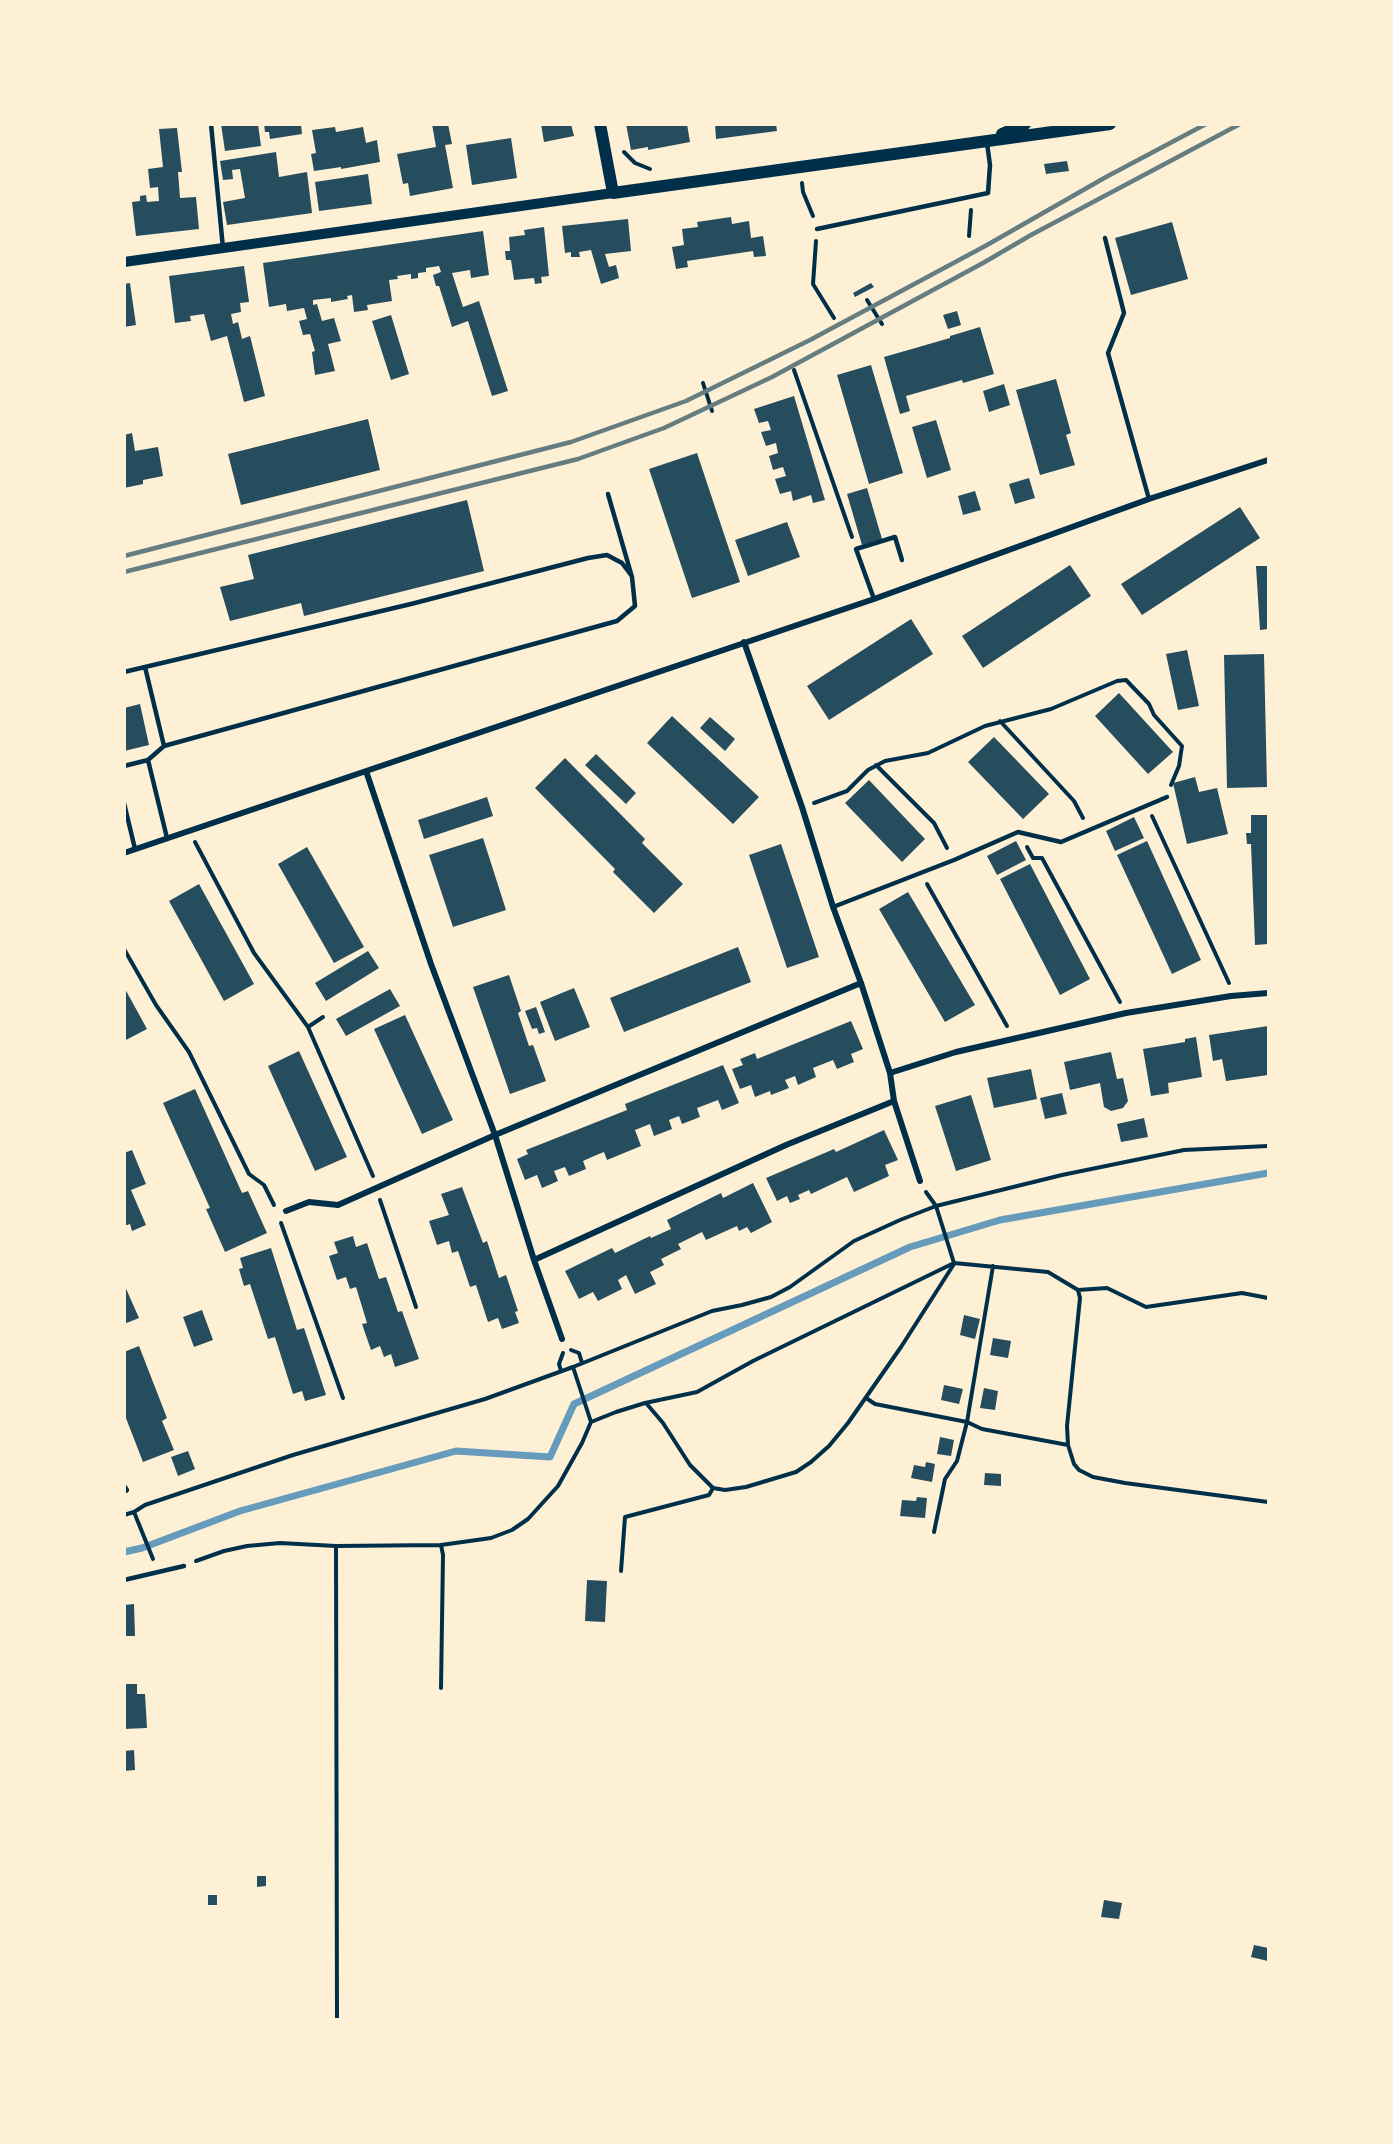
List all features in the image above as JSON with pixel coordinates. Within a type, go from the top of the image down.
[{"type":"main road","points":[[600,124],[613,194],[1110,124]]},
{"type":"main road","points":[[987,140],[1025,124]]},
{"type":"street","points":[[124,262],[613,194]]},
{"type":"street","points":[[124,853],[874,599],[1149,499],[1269,460]]},
{"type":"street","points":[[744,642],[833,908],[861,983],[890,1073],[894,1101],[920,1181]]},
{"type":"street","points":[[366,771],[431,964],[495,1136],[534,1260],[562,1339]]},
{"type":"street","points":[[286,1211],[309,1202],[338,1205],[495,1136],[861,983]]},
{"type":"street","points":[[890,1073],[956,1052],[1126,1013],[1231,996],[1269,993]]},
{"type":"street","points":[[534,1260],[786,1145],[894,1101]]},
{"type":"lane","points":[[211,124],[223,248]]},
{"type":"lane","points":[[817,229],[988,193],[990,165],[987,140]]},
{"type":"lane","points":[[1104,238],[1124,314],[1108,353],[1149,499]]},
{"type":"lane","points":[[124,766],[148,760],[164,746],[617,621],[635,606],[632,577],[608,494]]},
{"type":"lane","points":[[874,599],[856,549],[895,537],[902,560]]},
{"type":"lane","points":[[124,672],[411,604],[588,558],[607,555],[622,563],[632,577]]},
{"type":"lane","points":[[145,667],[164,746]]},
{"type":"lane","points":[[148,760],[167,838]]},
{"type":"lane","points":[[833,908],[921,874],[1017,832],[1061,842],[1167,797]]},
{"type":"lane","points":[[124,803],[135,849]]},
{"type":"lane","points":[[124,1580],[184,1566]]},
{"type":"path","points":[[803,192],[807,200]]},
{"type":"path","points":[[969,236],[972,196]]},
{"type":"path","points":[[817,229],[813,284],[834,318]]},
{"type":"path","points":[[867,300],[882,324]]},
{"type":"path","points":[[794,370],[856,549]]},
{"type":"path","points":[[703,383],[712,411]]},
{"type":"path","points":[[801,807],[847,791],[876,765],[896,758],[928,753],[985,726],[1051,709],[1117,681],[1126,680],[1149,704],[1155,715],[1182,746],[1179,766],[1167,797]]},
{"type":"path","points":[[1000,721],[1074,801],[1089,830]]},
{"type":"path","points":[[876,765],[934,824],[954,860]]},
{"type":"path","points":[[1146,805],[1229,979],[1231,996]]},
{"type":"path","points":[[189,831],[254,953],[308,1027],[378,1188],[416,1307]]},
{"type":"path","points":[[1017,832],[1033,858],[1042,858],[1126,1013]]},
{"type":"path","points":[[921,874],[1014,1038]]},
{"type":"path","points":[[124,949],[156,1005],[189,1052],[249,1173],[264,1185],[278,1215],[343,1398]]},
{"type":"path","points":[[308,1027],[323,1017]]},
{"type":"path","points":[[124,1515],[145,1505],[293,1455],[485,1399],[573,1367],[712,1311],[771,1297],[790,1287],[854,1241],[936,1206],[1062,1175],[1184,1150],[1269,1146]]},
{"type":"path","points":[[936,1206],[954,1263]]},
{"type":"path","points":[[645,1403],[663,1422],[690,1466],[713,1488],[725,1490],[746,1487],[796,1472],[829,1446],[848,1424],[954,1263]]},
{"type":"path","points":[[591,1422],[645,1403],[697,1392],[771,1352],[954,1263],[1048,1272],[1078,1290],[1107,1288],[1146,1307],[1242,1293],[1269,1298]]},
{"type":"path","points":[[934,1532],[945,1479],[957,1461],[967,1422],[993,1266]]},
{"type":"path","points":[[1078,1290],[1080,1298],[1067,1426],[1068,1445],[1074,1464],[1079,1470],[1093,1477],[1269,1502]]},
{"type":"path","points":[[561,1371],[559,1364],[565,1347]]},
{"type":"path","points":[[184,1566],[224,1551],[247,1546],[280,1543],[336,1546],[441,1545],[491,1538],[512,1530],[528,1519],[558,1486],[591,1422],[588,1407],[573,1367]]},
{"type":"path","points":[[866,1398],[875,1404],[967,1422],[982,1429],[1068,1445]]},
{"type":"path","points":[[621,1571],[625,1517],[710,1495],[713,1488]]},
{"type":"path","points":[[134,1512],[152,1557]]},
{"type":"path","points":[[441,1545],[443,1555],[441,1688]]},
{"type":"path","points":[[336,1546],[338,2019]]},
{"type":"building","points":[[221,124],[258,124],[261,146],[225,151]]},
{"type":"building","points":[[264,124],[301,124],[302,134],[270,139],[269,132],[265,132]]},
{"type":"building","points":[[432,124],[448,124],[452,144],[445,145],[453,188],[410,196],[408,183],[403,184],[397,154],[436,147]]},
{"type":"building","points":[[541,124],[571,124],[574,136],[544,142]]},
{"type":"building","points":[[626,124],[687,124],[690,142],[648,150],[648,147],[631,150]]},
{"type":"building","points":[[715,124],[776,124],[777,131],[716,139]]},
{"type":"building","points":[[335,127],[336,132],[363,127],[366,143],[377,140],[380,162],[314,171],[311,154],[316,153],[312,130]]},
{"type":"building","points":[[177,128],[182,172],[178,172],[180,198],[196,197],[199,229],[136,236],[132,202],[140,201],[140,196],[146,195],[147,202],[159,201],[158,187],[150,188],[148,169],[163,167],[159,129]]},
{"type":"building","points":[[511,138],[517,178],[472,185],[466,145]]},
{"type":"building","points":[[276,152],[279,177],[307,172],[312,213],[227,225],[223,202],[245,198],[240,169],[232,170],[233,179],[223,180],[220,161]]},
{"type":"building","points":[[1067,161],[1069,171],[1046,174],[1044,164]]},
{"type":"building","points":[[368,174],[372,204],[319,211],[315,182]]},
{"type":"building","points":[[731,217],[732,224],[749,221],[751,238],[763,236],[766,256],[754,257],[753,251],[687,261],[688,267],[676,269],[672,247],[684,245],[682,229],[698,227],[697,222]]},
{"type":"building","points":[[628,219],[631,251],[605,254],[609,267],[616,265],[619,278],[601,284],[591,250],[579,252],[580,257],[571,257],[571,252],[565,253],[562,226]]},
{"type":"building","points":[[1172,222],[1188,279],[1131,295],[1115,238]]},
{"type":"building","points":[[544,227],[549,276],[541,277],[542,283],[535,284],[534,278],[514,280],[511,260],[506,260],[505,251],[510,251],[509,237],[525,235],[524,230]]},
{"type":"building","points":[[483,231],[489,275],[471,278],[470,270],[452,273],[463,307],[479,301],[508,391],[492,396],[468,321],[452,327],[439,286],[436,286],[433,275],[441,272],[439,266],[426,268],[426,272],[418,273],[418,278],[411,279],[411,274],[389,280],[392,301],[367,305],[368,310],[354,312],[352,295],[347,296],[348,299],[331,302],[331,298],[313,300],[313,305],[317,304],[322,321],[334,318],[341,341],[328,344],[335,371],[315,375],[312,352],[315,351],[310,334],[303,335],[299,321],[307,319],[304,308],[287,311],[286,304],[269,307],[263,263]]},
{"type":"building","points":[[244,266],[249,302],[240,303],[241,312],[231,314],[233,324],[238,322],[242,339],[250,336],[265,396],[244,402],[227,336],[211,341],[204,314],[190,316],[191,321],[175,323],[169,276]]},
{"type":"building","points":[[130,283],[136,325],[124,327],[124,284]]},
{"type":"building","points":[[871,283],[874,287],[855,297],[853,293]]},
{"type":"building","points":[[957,311],[961,325],[948,329],[943,315]]},
{"type":"building","points":[[391,315],[409,374],[391,380],[372,321]]},
{"type":"building","points":[[980,327],[994,374],[963,383],[962,380],[906,396],[910,411],[900,414],[884,357]]},
{"type":"building","points":[[871,365],[903,473],[869,484],[837,375]]},
{"type":"building","points":[[1056,379],[1071,433],[1066,435],[1075,465],[1040,475],[1016,390]]},
{"type":"building","points":[[1004,384],[1010,405],[989,412],[983,391]]},
{"type":"building","points":[[794,396],[825,500],[813,503],[811,495],[793,501],[791,491],[780,494],[775,479],[786,476],[783,467],[773,470],[769,456],[778,453],[776,443],[766,446],[761,432],[771,430],[768,421],[759,423],[754,409]]},
{"type":"building","points":[[368,419],[380,470],[241,505],[228,454]]},
{"type":"building","points":[[936,420],[951,470],[927,478],[912,427]]},
{"type":"building","points":[[132,433],[135,451],[158,447],[163,476],[143,480],[143,484],[124,488],[124,435]]},
{"type":"building","points":[[697,453],[740,582],[692,598],[649,469]]},
{"type":"building","points":[[1029,478],[1035,498],[1015,504],[1009,484]]},
{"type":"building","points":[[867,488],[882,539],[862,545],[847,494]]},
{"type":"building","points":[[975,491],[981,510],[963,515],[958,496]]},
{"type":"building","points":[[467,500],[484,571],[304,616],[301,603],[230,621],[220,587],[254,579],[248,555]]},
{"type":"building","points":[[1240,507],[1260,538],[1142,615],[1121,584]]},
{"type":"building","points":[[787,522],[800,557],[748,576],[735,540]]},
{"type":"building","points":[[1070,565],[1091,596],[983,668],[962,636]]},
{"type":"building","points":[[1256,566],[1268,566],[1268,629],[1260,630]]},
{"type":"building","points":[[911,619],[933,654],[829,720],[807,686]]},
{"type":"building","points":[[1187,650],[1199,706],[1178,710],[1166,654]]},
{"type":"building","points":[[1264,654],[1267,787],[1227,788],[1224,655]]},
{"type":"building","points":[[1119,693],[1173,752],[1148,774],[1095,716]]},
{"type":"building","points":[[140,704],[149,745],[124,751],[124,708]]},
{"type":"building","points":[[672,716],[759,797],[733,824],[647,743]]},
{"type":"building","points":[[710,717],[735,739],[725,751],[700,728]]},
{"type":"building","points":[[994,737],[1049,794],[1023,819],[968,762]]},
{"type":"building","points":[[596,754],[636,793],[626,804],[585,765]]},
{"type":"building","points":[[565,758],[645,839],[642,843],[683,884],[654,913],[613,872],[615,869],[535,788]]},
{"type":"building","points":[[1195,777],[1199,792],[1217,788],[1228,834],[1187,844],[1173,783]]},
{"type":"building","points":[[869,780],[925,839],[902,862],[845,803]]},
{"type":"building","points":[[487,797],[493,816],[424,839],[418,820]]},
{"type":"building","points":[[1251,815],[1268,815],[1268,944],[1255,945],[1251,844],[1247,844],[1246,833],[1251,833]]},
{"type":"building","points":[[1134,817],[1144,838],[1115,851],[1106,831]]},
{"type":"building","points":[[483,838],[506,910],[453,927],[429,855]]},
{"type":"building","points":[[1016,841],[1026,860],[997,875],[987,856]]},
{"type":"building","points":[[1147,841],[1201,960],[1172,974],[1117,855]]},
{"type":"building","points":[[781,844],[819,957],[787,968],[749,855]]},
{"type":"building","points":[[307,847],[364,947],[334,963],[278,864]]},
{"type":"building","points":[[1030,864],[1090,979],[1060,995],[1000,879]]},
{"type":"building","points":[[199,884],[254,984],[224,1001],[169,901]]},
{"type":"building","points":[[908,892],[975,1005],[945,1022],[879,909]]},
{"type":"building","points":[[738,947],[751,982],[624,1032],[610,998]]},
{"type":"building","points":[[368,951],[379,968],[326,1001],[315,983]]},
{"type":"building","points":[[509,975],[529,1046],[533,1045],[546,1081],[510,1094],[473,987]]},
{"type":"building","points":[[124,987],[147,1029],[124,1041]]},
{"type":"building","points":[[574,988],[590,1027],[555,1041],[540,1002]]},
{"type":"building","points":[[390,989],[400,1006],[346,1036],[336,1019]]},
{"type":"building","points":[[536,1007],[545,1032],[539,1034],[537,1028],[532,1029],[525,1011]]},
{"type":"building","points":[[405,1015],[453,1120],[422,1134],[374,1029]]},
{"type":"building","points":[[851,1021],[863,1049],[851,1054],[854,1062],[837,1069],[833,1060],[813,1068],[816,1077],[798,1085],[795,1076],[785,1080],[789,1088],[771,1095],[770,1091],[755,1097],[751,1085],[740,1089],[732,1069],[743,1065],[740,1059],[755,1053],[757,1059]]},
{"type":"building","points":[[1268,1026],[1268,1075],[1226,1081],[1222,1059],[1213,1061],[1209,1035]]},
{"type":"building","points":[[1196,1037],[1202,1077],[1168,1083],[1169,1093],[1151,1096],[1143,1049],[1185,1042],[1185,1039]]},
{"type":"building","points":[[299,1051],[347,1157],[315,1171],[268,1066]]},
{"type":"building","points":[[1111,1052],[1117,1079],[1123,1078],[1128,1101],[1123,1108],[1111,1111],[1104,1107],[1100,1083],[1070,1090],[1064,1062]]},
{"type":"building","points":[[723,1065],[739,1103],[722,1110],[718,1100],[697,1108],[700,1117],[682,1124],[679,1116],[669,1120],[672,1129],[654,1136],[650,1124],[635,1130],[641,1146],[607,1160],[604,1152],[594,1156],[583,1161],[586,1169],[569,1176],[565,1167],[554,1171],[558,1181],[542,1188],[537,1175],[525,1180],[517,1159],[528,1154],[526,1150],[627,1110],[625,1104]]},
{"type":"building","points":[[1031,1069],[1037,1099],[994,1108],[987,1078]]},
{"type":"building","points":[[195,1089],[242,1193],[248,1191],[267,1233],[225,1252],[206,1209],[210,1208],[163,1103]]},
{"type":"building","points":[[1062,1093],[1067,1114],[1045,1119],[1040,1098]]},
{"type":"building","points":[[971,1095],[991,1160],[956,1171],[935,1106]]},
{"type":"building","points":[[1144,1118],[1148,1137],[1121,1142],[1117,1124]]},
{"type":"building","points":[[884,1130],[898,1160],[885,1165],[889,1176],[854,1192],[847,1177],[811,1194],[809,1190],[798,1195],[800,1199],[790,1203],[787,1196],[777,1201],[766,1178],[834,1149],[836,1152]]},
{"type":"building","points":[[132,1150],[146,1184],[131,1190],[146,1225],[132,1231],[130,1224],[124,1226],[124,1153]]},
{"type":"building","points":[[753,1183],[772,1222],[751,1233],[747,1227],[739,1231],[737,1226],[706,1240],[702,1232],[678,1244],[681,1249],[661,1259],[664,1265],[650,1272],[656,1284],[635,1294],[626,1275],[618,1280],[622,1289],[598,1301],[593,1292],[579,1299],[565,1271],[612,1248],[615,1253],[650,1236],[651,1238],[671,1229],[667,1220],[721,1193],[723,1198]]},
{"type":"building","points":[[462,1187],[483,1243],[487,1241],[499,1278],[506,1275],[518,1311],[515,1312],[519,1323],[502,1329],[498,1318],[488,1322],[476,1285],[470,1287],[458,1251],[452,1253],[449,1241],[437,1245],[429,1221],[449,1215],[441,1194]]},
{"type":"building","points":[[353,1236],[356,1247],[367,1243],[379,1279],[386,1277],[398,1312],[402,1311],[419,1359],[395,1367],[391,1354],[384,1357],[380,1346],[371,1350],[362,1324],[367,1323],[356,1287],[350,1289],[346,1277],[337,1280],[329,1256],[338,1253],[334,1242]]},
{"type":"building","points":[[271,1248],[297,1330],[304,1328],[326,1395],[305,1401],[302,1391],[293,1394],[275,1337],[268,1339],[250,1284],[244,1286],[239,1269],[243,1268],[240,1258]]},
{"type":"building","points":[[124,1284],[139,1318],[124,1324]]},
{"type":"building","points":[[202,1310],[213,1340],[194,1347],[183,1317]]},
{"type":"building","points":[[964,1315],[980,1319],[975,1339],[960,1335]]},
{"type":"building","points":[[993,1338],[1011,1341],[1008,1358],[990,1355]]},
{"type":"building","points":[[139,1346],[167,1418],[162,1421],[174,1450],[143,1462],[124,1413],[124,1352]]},
{"type":"building","points":[[944,1385],[963,1389],[959,1404],[941,1400]]},
{"type":"building","points":[[984,1388],[998,1391],[995,1410],[980,1408]]},
{"type":"building","points":[[940,1437],[954,1440],[951,1456],[937,1454]]},
{"type":"building","points":[[188,1451],[195,1469],[178,1476],[171,1457]]},
{"type":"building","points":[[926,1462],[935,1464],[932,1482],[911,1478],[914,1465],[925,1467]]},
{"type":"building","points":[[985,1473],[1001,1474],[1001,1486],[984,1485]]},
{"type":"building","points":[[917,1497],[927,1498],[925,1518],[900,1516],[902,1500],[916,1501]]},
{"type":"building","points":[[587,1580],[607,1581],[605,1622],[585,1621]]},
{"type":"building","points":[[134,1604],[135,1636],[124,1636],[124,1605]]},
{"type":"building","points":[[124,1684],[137,1684],[137,1694],[145,1694],[147,1728],[124,1729]]},
{"type":"building","points":[[134,1750],[135,1770],[124,1771],[124,1751]]},
{"type":"building","points":[[257,1876],[266,1876],[266,1886],[257,1887]]},
{"type":"building","points":[[208,1895],[217,1895],[217,1905],[208,1905]]},
{"type":"building","points":[[1104,1900],[1122,1903],[1119,1919],[1101,1917]]},
{"type":"building","points":[[1254,1945],[1268,1948],[1268,1961],[1251,1957]]},
{"type":"waterway","points":[[124,1552],[142,1548],[240,1511],[456,1451],[550,1457],[574,1404],[910,1247],[1000,1220],[1268,1173]]},
{"type":"railway","points":[[124,556],[571,442],[686,401],[810,340],[1206,124]]},
{"type":"railway","points":[[124,572],[578,459],[664,428],[772,377],[1240,124]]}]
